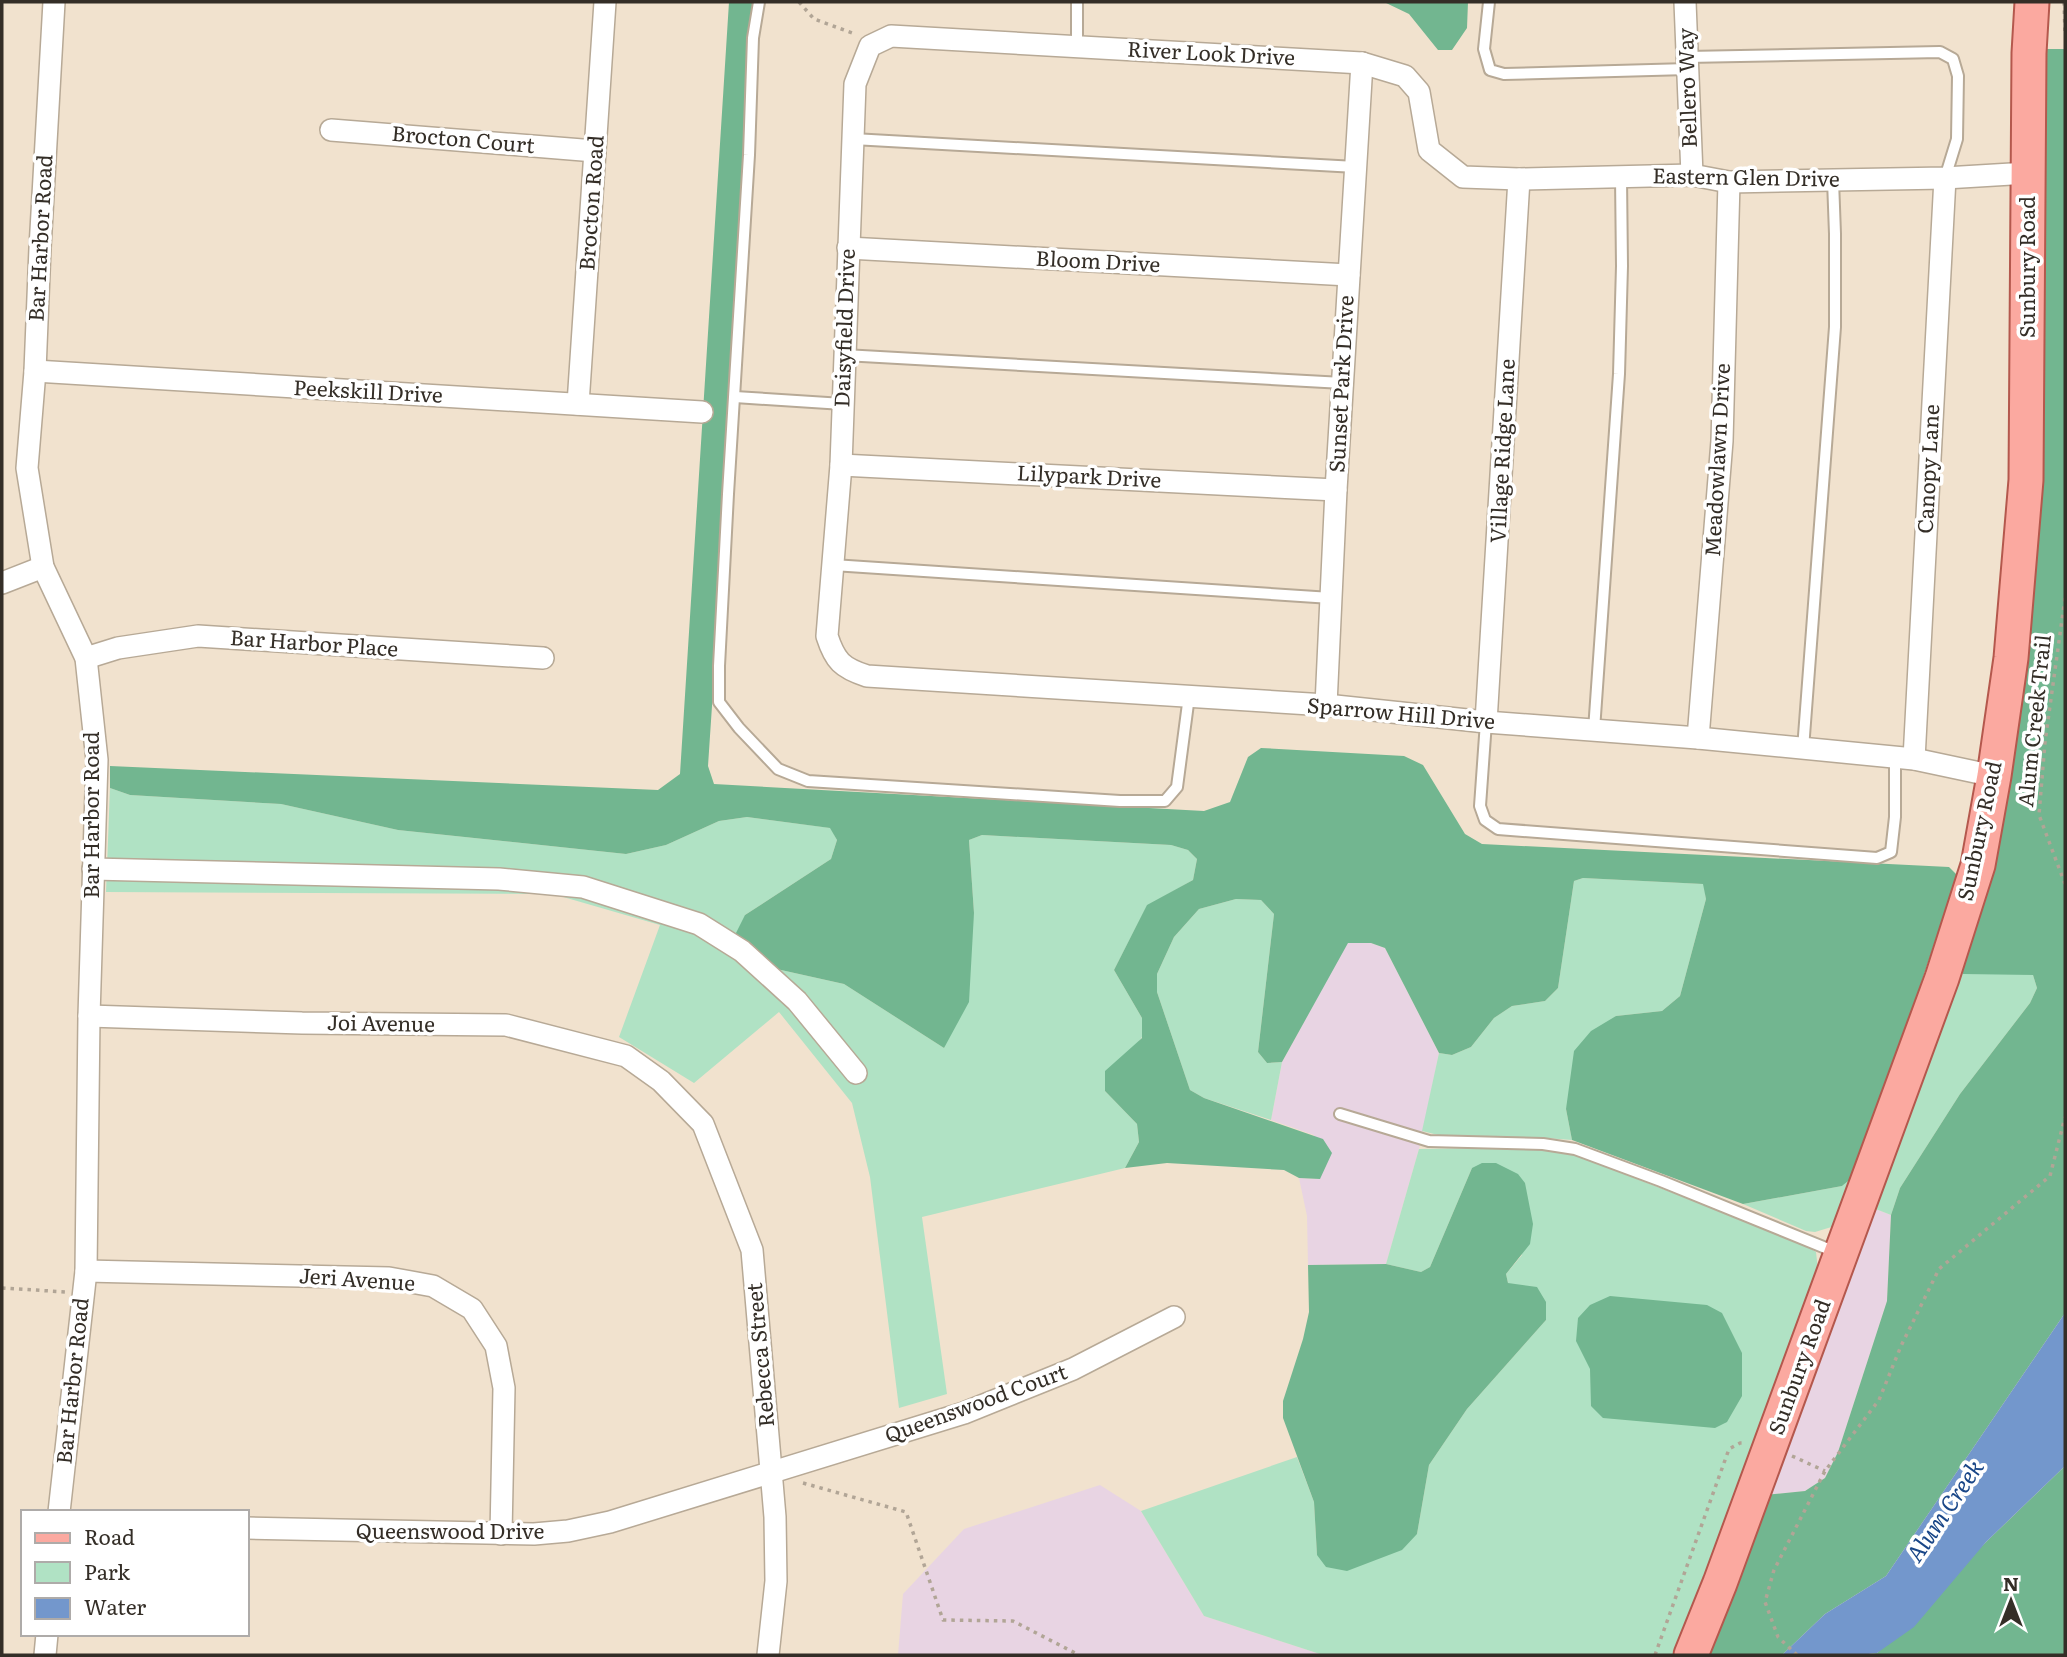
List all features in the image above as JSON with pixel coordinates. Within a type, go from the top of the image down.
[{"type":"main road","name":"Sunbury Road","points":[[1691,1655],[1771,1447],[1942,978],[1978,865],[2011,657],[2026,480],[2032,2]]},
{"type":"street","name":"Bar Harbor Road","points":[[54,2],[35,371],[27,468],[43,567],[86,658],[97,760],[89,1016],[85,1282],[59,1510]]},
{"type":"street","name":"Brocton Road","points":[[578,404],[605,2]]},
{"type":"street","name":"Bellero Way","points":[[1685,2],[1692,175]]},
{"type":"street","name":"River Look Drive","points":[[870,46],[891,36],[1362,63],[1405,76],[1419,92],[1429,150],[1463,177]]},
{"type":"street","name":"Daisyfield Drive","points":[[827,636],[841,465],[855,84],[870,46]]},
{"type":"street","name":"Sunset Park Drive","points":[[1326,705],[1362,63]]},
{"type":"street","name":"Brocton Court","points":[[331,130],[595,151]]},
{"type":"street","name":"Eastern Glen Drive","points":[[1463,177],[1519,179],[1692,175],[1729,182],[1945,178],[2028,173]]},
{"type":"street","name":"Canopy Lane","points":[[1904,759],[1945,178]]},
{"type":"street","name":"Village Ridge Lane","points":[[1486,722],[1519,179]]},
{"type":"street","name":"Meadowlawn Drive","points":[[1698,738],[1722,440],[1729,182]]},
{"type":"street","name":"Bloom Drive","points":[[848,248],[1349,275]]},
{"type":"street","name":"Peekskill Drive","points":[[35,371],[702,412]]},
{"type":"street","name":"Lilypark Drive","points":[[841,465],[1336,490]]},
{"type":"street","points":[[2,583],[43,567]]},
{"type":"street","name":"Bar Harbor Place","points":[[86,658],[118,648],[198,636],[543,658]]},
{"type":"street","name":"Sparrow Hill Drive","points":[[827,636],[833,655],[848,670],[867,676],[1326,705],[1486,722],[1698,738],[1904,759],[1994,776]]},
{"type":"street","points":[[93,869],[485,879],[583,887],[699,924],[742,951],[797,1001],[856,1073]]},
{"type":"street","name":"Joi Avenue","points":[[89,1016],[302,1023],[506,1025],[626,1056],[661,1081]]},
{"type":"street","name":"Rebecca Street","points":[[661,1081],[703,1124],[751,1250],[775,1517],[776,1581],[768,1655]]},
{"type":"street","name":"Jeri Avenue","points":[[85,1282],[389,1278],[433,1286],[472,1309],[496,1346],[504,1388],[501,1534]]},
{"type":"street","name":"Queenswood Court","points":[[771,1474],[964,1413],[1073,1369],[1174,1317]]},
{"type":"street","name":"Queenswood Drive","points":[[248,1528],[545,1533],[610,1522],[771,1474]]},
{"type":"street","points":[[45,1655],[47,1636]]},
{"type":"lane","points":[[760,2],[753,38],[719,702],[739,729],[778,769],[808,781],[1120,801],[1165,801],[1177,787],[1189,696]]},
{"type":"lane","points":[[1077,2],[1077,47]]},
{"type":"lane","points":[[1489,2],[1484,49],[1490,70],[1504,74],[1940,52],[1953,59],[1958,76],[1957,139],[1945,178]]},
{"type":"lane","points":[[853,139],[1356,167]]},
{"type":"lane","points":[[1594,730],[1619,374],[1621,177]]},
{"type":"lane","points":[[1803,749],[1835,327],[1833,180]]},
{"type":"lane","points":[[844,355],[1343,383]]},
{"type":"lane","points":[[734,397],[843,404]]},
{"type":"lane","points":[[833,565],[1331,598]]},
{"type":"lane","points":[[1486,722],[1480,806],[1485,820],[1498,829],[1877,858],[1891,852],[1904,759]]},
{"type":"lane","points":[[1340,1115],[1429,1141],[1543,1144],[1575,1149],[1841,1254]]},
{"type":"path","points":[[799,2],[814,19],[856,34],[870,46]]},
{"type":"path","points":[[2064,2],[2065,34]]},
{"type":"path","name":"Alum Creek Trail","points":[[2065,598],[2045,742],[2039,815],[2065,884]]},
{"type":"path","points":[[1797,1655],[1779,1637],[1765,1602],[1774,1570],[1825,1471],[1879,1400],[1901,1346],[1939,1269],[2050,1176],[2065,1117]]},
{"type":"path","points":[[2,1288],[85,1282]]},
{"type":"path","points":[[1655,1655],[1729,1449],[1740,1443],[1771,1447],[1825,1471]]},
{"type":"path","points":[[771,1474],[906,1512],[943,1620],[1013,1621],[1079,1655]]},
{"type":"shaded area","points":[[1347,943],[1371,943],[1385,948],[1439,1053],[1419,1149],[1386,1264],[1308,1265],[1307,1216],[1299,1178],[1320,1179],[1314,1135],[1271,1120],[1282,1062]]},
{"type":"shaded area","points":[[1849,1199],[1891,1215],[1887,1301],[1838,1452],[1825,1478],[1805,1491],[1764,1495]]},
{"type":"shaded area","points":[[1100,1485],[1141,1511],[1204,1616],[1323,1655],[898,1655],[903,1594],[964,1529]]},
{"type":"green space","points":[[729,2],[762,2],[758,15],[708,766],[714,784],[1204,811],[1230,802],[1248,757],[1261,748],[1404,756],[1423,765],[1465,834],[1482,844],[1949,867],[1957,875],[1858,1173],[1842,1186],[1743,1204],[1572,1140],[1566,1109],[1574,1051],[1591,1031],[1616,1016],[1662,1011],[1680,996],[1706,899],[1703,884],[1583,878],[1574,881],[1558,988],[1545,1001],[1512,1006],[1494,1018],[1471,1047],[1452,1055],[1439,1053],[1385,948],[1371,943],[1348,943],[1282,1062],[1267,1063],[1258,1052],[1274,914],[1261,900],[1236,899],[1199,909],[1174,937],[1157,974],[1157,992],[1190,1090],[1204,1098],[1323,1139],[1332,1153],[1320,1179],[1299,1178],[1284,1170],[1167,1163],[1125,1168],[1139,1142],[1137,1124],[1105,1091],[1105,1071],[1142,1038],[1142,1018],[1114,970],[1147,905],[1193,880],[1197,859],[1188,850],[1171,845],[982,835],[969,840],[974,913],[969,1002],[944,1048],[844,984],[754,964],[732,941],[745,915],[831,859],[837,840],[830,828],[747,817],[719,821],[666,845],[626,854],[398,830],[281,804],[130,795],[110,788],[110,766],[658,790],[680,774]]},
{"type":"green space","points":[[1384,2],[1468,2],[1467,28],[1452,50],[1438,50],[1409,14]]},
{"type":"green space","points":[[2042,49],[2065,49],[2065,1313],[1886,1576],[1825,1614],[1782,1655],[1708,1655],[1764,1495],[1805,1491],[1825,1478],[1838,1452],[1887,1301],[1891,1215],[1900,1188],[1960,1094],[2030,1003],[2037,988],[2033,975],[1963,974],[1960,967],[1976,920]]},
{"type":"green space","points":[[110,788],[130,795],[281,804],[398,830],[626,854],[666,845],[719,821],[747,817],[831,828],[837,840],[831,859],[745,915],[754,964],[844,984],[944,1048],[974,913],[969,840],[982,835],[1171,845],[1188,850],[1197,859],[1193,880],[1147,906],[1114,970],[1142,1018],[1142,1037],[1105,1091],[1137,1124],[1139,1142],[1125,1168],[922,1217],[947,1394],[899,1408],[870,1177],[852,1103],[779,1012],[694,1083],[619,1037],[660,925],[553,894],[106,892]]},
{"type":"green space","points":[[1583,878],[1704,884],[1706,899],[1680,996],[1662,1011],[1616,1016],[1566,1109],[1572,1140],[1446,1137],[1422,1131],[1439,1053],[1452,1055],[1471,1047],[1494,1018],[1512,1006],[1545,1001],[1558,988],[1574,881]]},
{"type":"green space","points":[[1236,899],[1261,900],[1274,914],[1258,1052],[1267,1063],[1282,1062],[1271,1120],[1204,1098],[1190,1090],[1157,992],[1157,974],[1174,937],[1199,909]]},
{"type":"green space","points":[[1960,967],[2033,975],[2037,988],[2030,1003],[1960,1094],[1900,1188],[1891,1215],[1868,1206]]},
{"type":"green space","points":[[1528,1147],[1567,1152],[1800,1242],[1816,1252],[1818,1270],[1680,1655],[1323,1655],[1204,1616],[1141,1511],[1297,1457],[1314,1502],[1317,1555],[1417,1534],[1429,1465],[1467,1409],[1546,1320],[1508,1283],[1506,1274],[1522,1255],[1472,1168],[1430,1267],[1421,1272],[1386,1264],[1419,1149]]},
{"type":"green space","points":[[1482,1163],[1496,1163],[1518,1174],[1525,1183],[1533,1224],[1530,1244],[1506,1274],[1508,1283],[1537,1287],[1546,1302],[1546,1320],[1467,1409],[1429,1465],[1417,1534],[1402,1550],[1347,1571],[1326,1567],[1317,1555],[1314,1502],[1283,1418],[1283,1401],[1309,1312],[1308,1265],[1386,1264],[1421,1272],[1430,1267],[1472,1168]]},
{"type":"green space","points":[[1858,1173],[1838,1225],[1815,1232],[1806,1231],[1743,1204],[1842,1186]]},
{"type":"green space","points":[[1610,1296],[1707,1305],[1722,1313],[1742,1353],[1742,1396],[1727,1422],[1715,1428],[1603,1418],[1591,1406],[1590,1369],[1576,1341],[1578,1318],[1590,1305]]},
{"type":"green space","points":[[2065,1466],[2065,1655],[1860,1655],[1877,1653]]},
{"type":"water","name":"Alum Creek","points":[[2065,1313],[2065,1466],[1986,1542],[1914,1627],[1877,1653],[1782,1655],[1825,1614],[1886,1576]]}]
